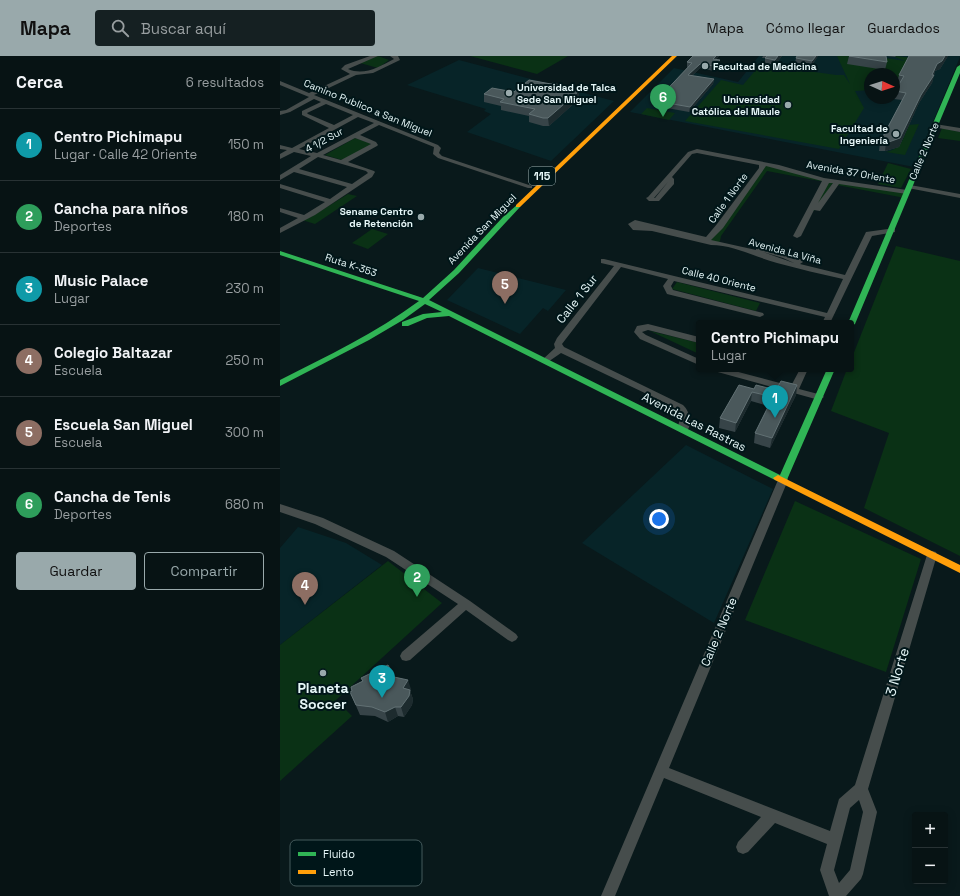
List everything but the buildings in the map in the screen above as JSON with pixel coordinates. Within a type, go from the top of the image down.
[{"type":"main road","name":"Avenida San Miguel","points":[[280,383],[387,327],[420,299],[530,187],[668,56]]},
{"type":"main road","name":"Avenida San Miguel","points":[[280,374],[378,324],[420,299],[447,280],[506,218],[675,56]]},
{"type":"main road","name":"Calle 2 Norte","points":[[853,320],[960,67]]},
{"type":"main road","name":"Ruta K-353","points":[[280,253],[420,299]]},
{"type":"main road","name":"Avenida Las Rastras","points":[[420,299],[960,569]]},
{"type":"main road","points":[[357,344],[382,335],[421,317],[449,314]]},
{"type":"main road","name":"Calle 2 Norte","points":[[783,480],[831,372]]},
{"type":"street","points":[[375,56],[344,67],[344,69],[352,72],[370,73],[397,60],[396,57],[393,56]]},
{"type":"street","points":[[280,113],[288,111],[308,95],[352,72]]},
{"type":"street","name":"Camino Publico a San Miguel","points":[[280,83],[438,147],[436,154],[440,157],[530,187]]},
{"type":"street","points":[[280,88],[288,86]]},
{"type":"street","points":[[325,102],[304,112],[305,114],[333,127]]},
{"type":"street","points":[[280,157],[357,115]]},
{"type":"street","name":"4 1/2 Sur","points":[[280,178],[293,169],[354,135],[379,123]]},
{"type":"street","points":[[935,126],[960,130]]},
{"type":"street","points":[[342,162],[375,144],[354,135]]},
{"type":"street","points":[[280,147],[318,155],[370,170],[372,172],[370,176],[353,187],[280,231]]},
{"type":"street","name":"Avenida 37 Oriente","points":[[668,177],[690,153],[700,151],[836,183],[907,192],[960,196]]},
{"type":"street","name":"Calle 1 Norte","points":[[708,239],[720,226],[764,167]]},
{"type":"street","name":"Calle 1 Norte","points":[[719,241],[764,167]]},
{"type":"street","points":[[293,169],[353,187]]},
{"type":"street","points":[[796,236],[826,181]]},
{"type":"street","points":[[808,214],[817,209],[836,183]]},
{"type":"street","points":[[280,186],[330,201]]},
{"type":"street","points":[[280,210],[304,217]]},
{"type":"street","points":[[637,222],[654,225],[708,239],[652,229],[636,228],[632,224],[637,222]]},
{"type":"street","points":[[828,320],[866,240],[890,233]]},
{"type":"street","name":"Avenida La Viña","points":[[708,239],[713,244],[719,241],[778,261],[849,276]]},
{"type":"street","name":"Calle 40 Oriente","points":[[604,261],[768,301],[828,320]]},
{"type":"street","name":"Calle 1 Sur","points":[[560,349],[558,344],[560,340],[619,265]]},
{"type":"street","points":[[672,278],[667,286],[670,292],[760,315]]},
{"type":"street","points":[[757,320],[768,301]]},
{"type":"street","points":[[696,339],[648,327],[640,328],[638,330],[643,337],[696,361]]},
{"type":"street","points":[[545,361],[560,349],[679,406],[686,416],[686,421],[682,430]]},
{"type":"street","points":[[731,372],[819,397]]},
{"type":"street","points":[[794,390],[803,372]]},
{"type":"street","name":"Calle 2 Norte","points":[[608,896],[783,480]]},
{"type":"street","points":[[280,508],[319,521],[390,554],[466,604],[512,637]]},
{"type":"street","name":"3 Norte","points":[[861,789],[932,555]]},
{"type":"street","points":[[406,656],[466,604]]},
{"type":"street","points":[[661,771],[834,840]]},
{"type":"street","points":[[861,789],[870,812],[856,874],[836,896],[827,870],[834,840],[844,804],[861,789]]},
{"type":"street","points":[[743,847],[772,816]]},
{"type":"shaded area","name":"Universidad Católica del Maule","points":[[759,56],[960,56],[914,167],[630,112],[674,68],[738,82]]},
{"type":"shaded area","name":"Universidad de Talca Sede San Miguel","points":[[459,60],[614,101],[551,161],[467,132],[491,114],[484,111],[486,109],[407,85]]},
{"type":"shaded area","points":[[478,268],[566,290],[548,311],[543,308],[520,334],[447,300]]},
{"type":"shaded area","points":[[686,445],[773,489],[714,623],[582,543]]},
{"type":"shaded area","points":[[298,527],[346,543],[382,565],[280,645],[280,548]]},
{"type":"green space","points":[[378,56],[389,60],[378,68],[360,63]]},
{"type":"green space","points":[[470,56],[568,56],[537,74]]},
{"type":"green space","points":[[837,56],[873,56],[905,61],[895,57],[913,58],[905,81],[900,80],[900,68],[864,68],[864,90],[855,91],[864,108],[839,149],[685,121],[721,80],[743,85],[759,66],[779,69],[787,68],[789,65],[807,68],[805,70],[808,71],[844,75],[850,84]]},
{"type":"green space","points":[[647,108],[675,113],[669,120],[641,114]]},
{"type":"green space","points":[[919,124],[905,155],[886,152],[899,146],[909,125]]},
{"type":"green space","points":[[942,128],[960,132],[960,141],[938,138]]},
{"type":"green space","points":[[355,138],[370,143],[370,146],[342,160],[325,155]]},
{"type":"green space","points":[[888,163],[911,169],[901,188],[878,184]]},
{"type":"green space","points":[[763,164],[834,181],[907,192],[905,198],[832,184],[817,209],[808,214],[825,182],[767,171],[721,236],[720,241],[718,243],[707,239]]},
{"type":"green space","points":[[348,194],[357,196],[315,224],[302,220],[311,217]]},
{"type":"green space","points":[[372,229],[388,234],[368,249],[352,243]]},
{"type":"green space","points":[[896,246],[960,261],[960,556],[864,508],[889,433],[831,411],[846,372],[854,372],[854,352]]},
{"type":"green space","points":[[677,282],[760,303],[756,311],[672,289]]},
{"type":"green space","points":[[650,331],[696,342],[696,353]]},
{"type":"green space","points":[[795,501],[921,559],[886,672],[745,620]]},
{"type":"green space","name":"Planeta Soccer","points":[[388,561],[442,603],[336,700],[352,716],[280,781],[280,645]]},
{"type":"traffic: fast","points":[[853,320],[960,67]]},
{"type":"traffic: fast","points":[[280,383],[384,329],[416,307],[444,284],[518,206]]},
{"type":"traffic: fast","points":[[280,253],[425,301],[778,478]]},
{"type":"traffic: fast","points":[[405,324],[426,316],[449,314]]},
{"type":"traffic: fast","points":[[783,480],[830,372]]},
{"type":"traffic: slow","points":[[518,206],[675,56]]},
{"type":"traffic: slow","points":[[778,478],[960,569]]},
{"type":"place","name":"Facultad de Medicina","points":[[705,66]]},
{"type":"place","name":"Universidad de Talca Sede San Miguel","points":[[509,93]]},
{"type":"place","name":"Universidad Católica del Maule","points":[[788,105]]},
{"type":"place","name":"Cancha de Tenis","points":[[663,117]]},
{"type":"place","name":"Facultad de Ingeniería","points":[[896,134]]},
{"type":"place","name":"Sename Centro de Retención","points":[[421,217]]},
{"type":"place","name":"Escuela San Miguel","points":[[505,304]]},
{"type":"place","name":"Centro Pichimapu","points":[[775,418]]},
{"type":"place","name":"Cancha para niños","points":[[417,597]]},
{"type":"place","name":"Colegio Baltazar","points":[[305,605]]},
{"type":"place","name":"Planeta Soccer","points":[[323,673]]},
{"type":"place","name":"Music Palace","points":[[382,698]]}]
